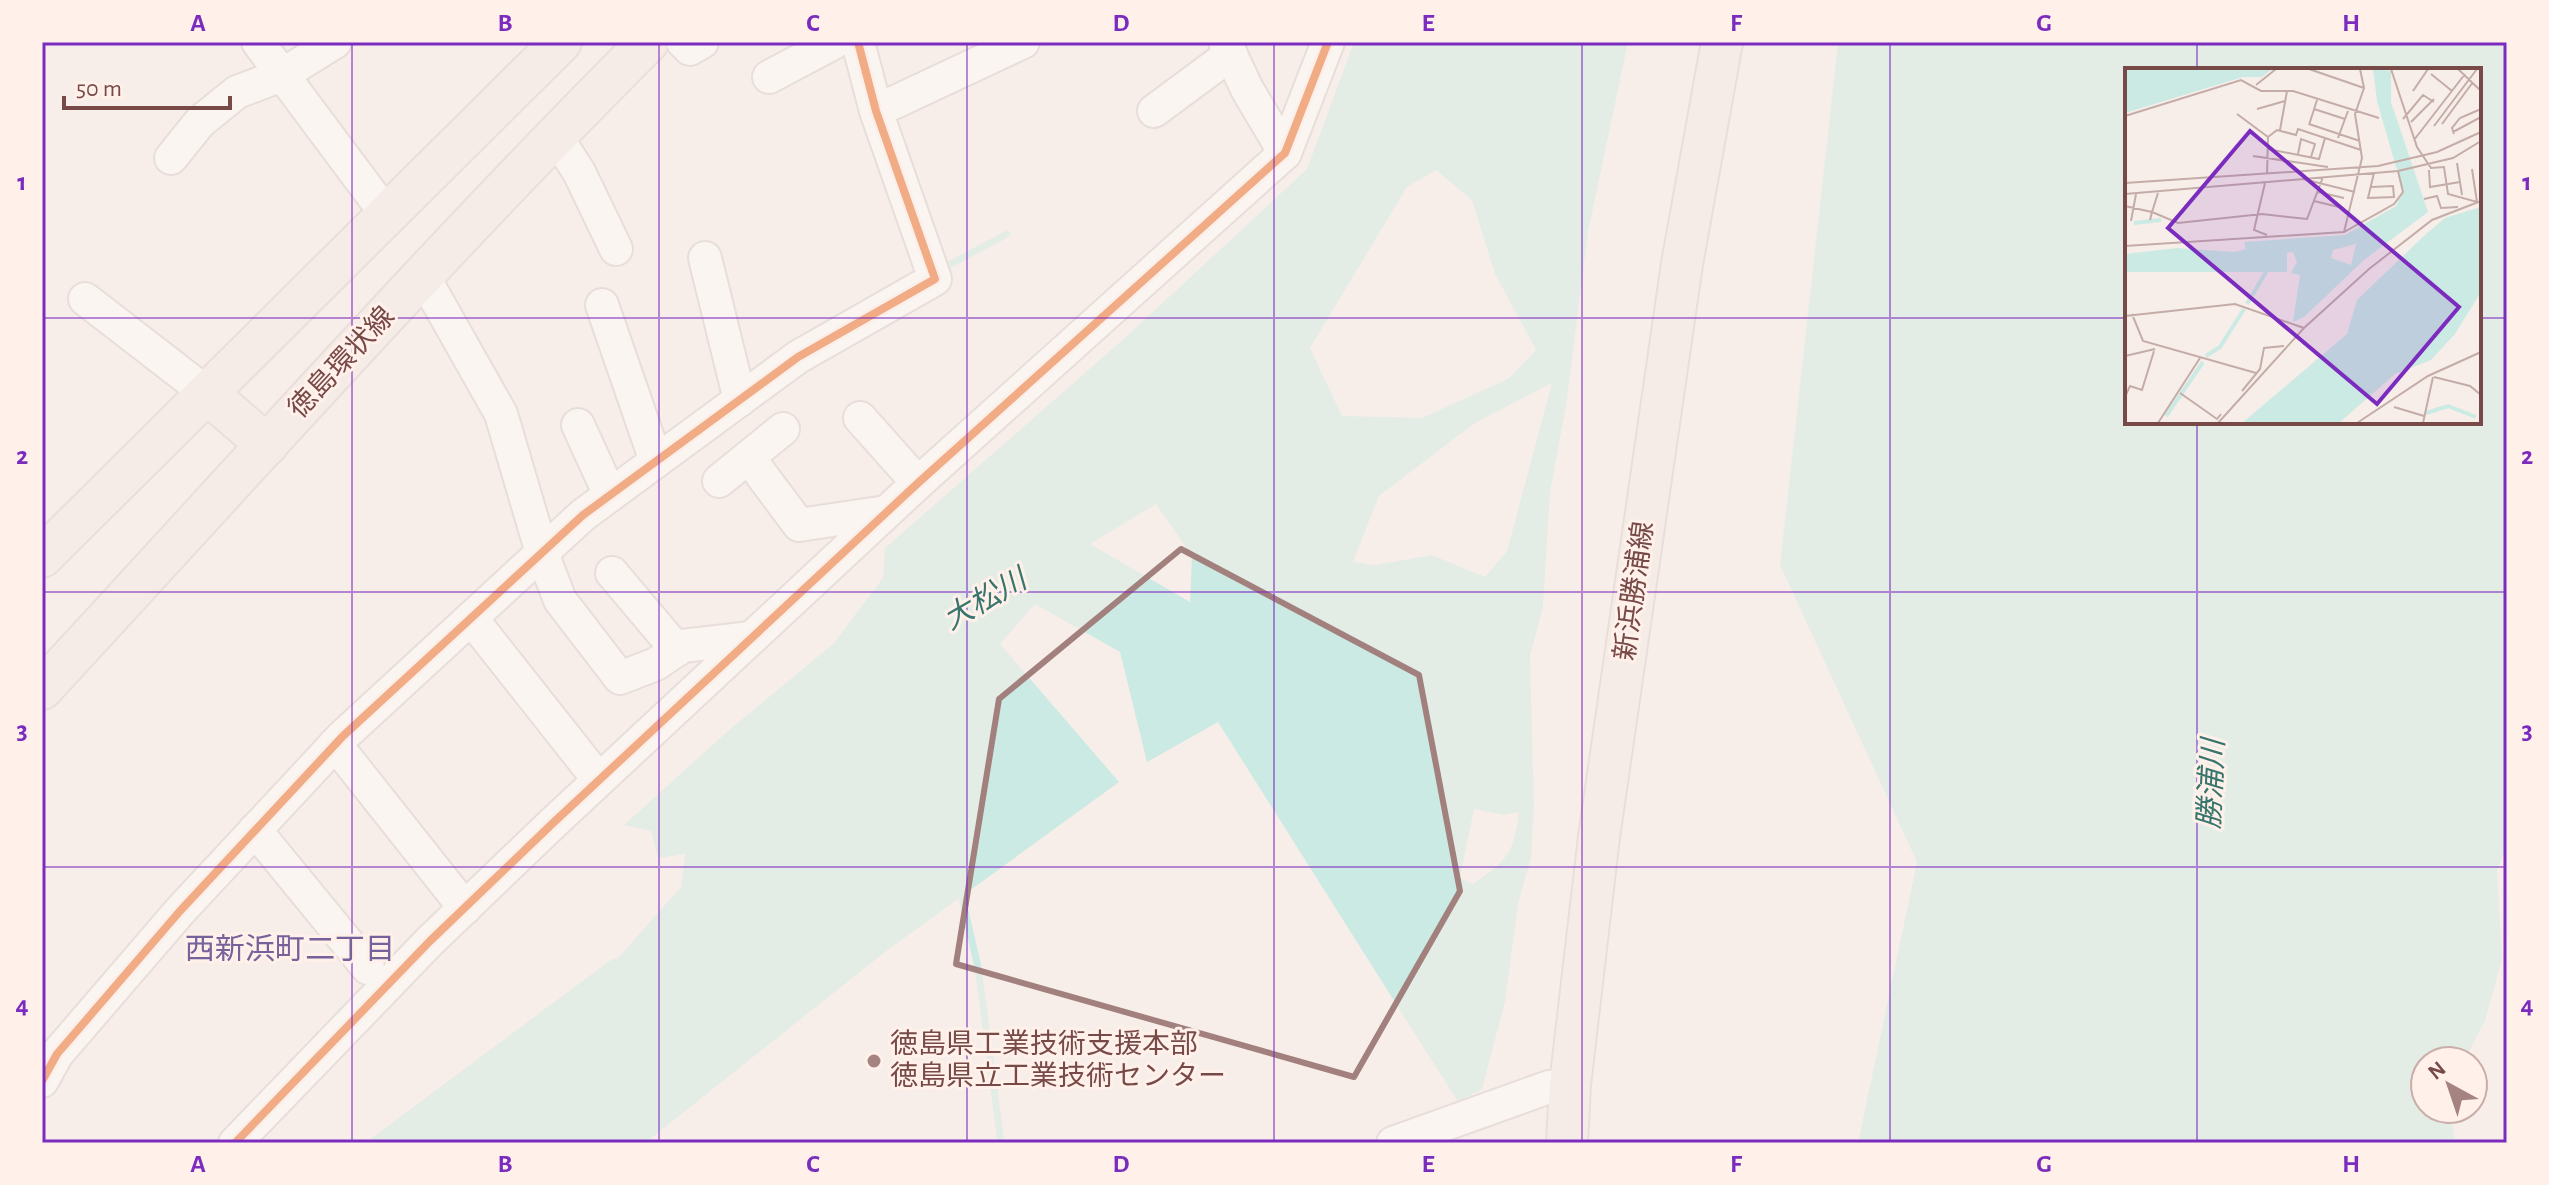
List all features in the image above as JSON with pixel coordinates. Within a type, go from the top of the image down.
[{"type":"main road","points":[[42,557],[561,42]]},
{"type":"main road","name":"徳島環状線","points":[[42,689],[555,135],[648,42]]},
{"type":"main road","name":"新浜勝浦線","points":[[1567,1143],[1570,1085],[1599,837],[1680,280],[1722,42]]},
{"type":"main road","points":[[208,394],[267,445]]},
{"type":"street","points":[[258,42],[387,215]]},
{"type":"street","points":[[171,158],[200,122],[237,92],[282,75],[335,42]]},
{"type":"street","points":[[683,42],[690,49],[702,42]]},
{"type":"street","points":[[769,77],[835,42]]},
{"type":"street","points":[[42,1081],[57,1054],[180,911],[335,744],[583,515],[798,357],[935,279],[876,111],[858,42]]},
{"type":"street","points":[[876,111],[1023,42]]},
{"type":"street","points":[[235,1143],[465,908],[599,780],[886,512],[1285,153],[1328,42]]},
{"type":"street","points":[[1154,111],[1228,48],[1247,89],[1285,153]]},
{"type":"street","points":[[555,135],[579,172],[616,249]]},
{"type":"street","points":[[705,258],[740,400]]},
{"type":"street","points":[[423,276],[501,414],[542,553],[560,600],[620,678],[666,657],[682,646],[751,638]]},
{"type":"street","points":[[85,299],[208,394]]},
{"type":"street","points":[[602,305],[656,461]]},
{"type":"street","points":[[860,418],[918,483]]},
{"type":"street","points":[[578,425],[610,495]]},
{"type":"street","points":[[719,481],[783,429]]},
{"type":"street","points":[[749,458],[799,525],[886,512]]},
{"type":"street","points":[[612,573],[666,657],[660,680],[687,699]]},
{"type":"street","points":[[471,618],[599,780]]},
{"type":"street","points":[[335,744],[465,908]]},
{"type":"street","points":[[255,830],[368,968]]},
{"type":"street","points":[[1393,1143],[1549,1087],[1570,1085]]},
{"type":"highlighted area","points":[[1181,549],[1419,675],[1460,891],[1354,1077],[956,964],[999,699]]},
{"type":"water","name":"大松川","points":[[1354,42],[1628,42],[1588,232],[1566,406],[1550,492],[1543,607],[1530,656],[1534,807],[1531,858],[1518,904],[1505,1002],[1482,1089],[1458,1102],[1218,722],[1147,762],[1120,652],[1035,604],[1000,644],[1119,782],[885,952],[645,1143],[365,1143],[612,959],[617,959],[681,887],[685,854],[658,858],[651,831],[624,825],[729,730],[833,644],[883,578],[885,548],[1127,336],[1307,169]],"holes":[[[1436,170],[1472,200],[1495,274],[1536,350],[1508,379],[1422,418],[1342,416],[1310,348],[1407,187]],[[1552,383],[1507,551],[1485,577],[1432,555],[1375,565],[1353,562],[1379,496],[1475,423]],[[1156,504],[1192,556],[1190,602],[1090,544]],[[1474,809],[1504,815],[1519,812],[1511,847],[1501,862],[1473,884],[1460,878]]]},
{"type":"water","name":"勝浦川","points":[[1838,42],[2507,42],[2507,846],[2497,870],[2502,959],[2485,1021],[2472,1045],[2409,1045],[2409,1125],[2452,1125],[2455,1143],[1858,1143],[1917,862],[1780,565]]},
{"type":"waterway","points":[[943,268],[1007,234]]},
{"type":"waterway","points":[[960,889],[978,967],[1001,1143]]},
{"type":"cycle path","points":[[42,1081],[57,1054],[180,911],[343,736],[583,515],[798,357],[935,279],[876,111],[858,42]]},
{"type":"cycle path","points":[[235,1143],[430,941],[553,823],[918,483],[1285,153],[1328,42]]},
{"type":"place","name":"徳島県工業技術支援本部 徳島県立工業技術センター","points":[[874,1061]]},
{"type":"district","name":"西新浜町二丁目","points":[[290,950]]}]
